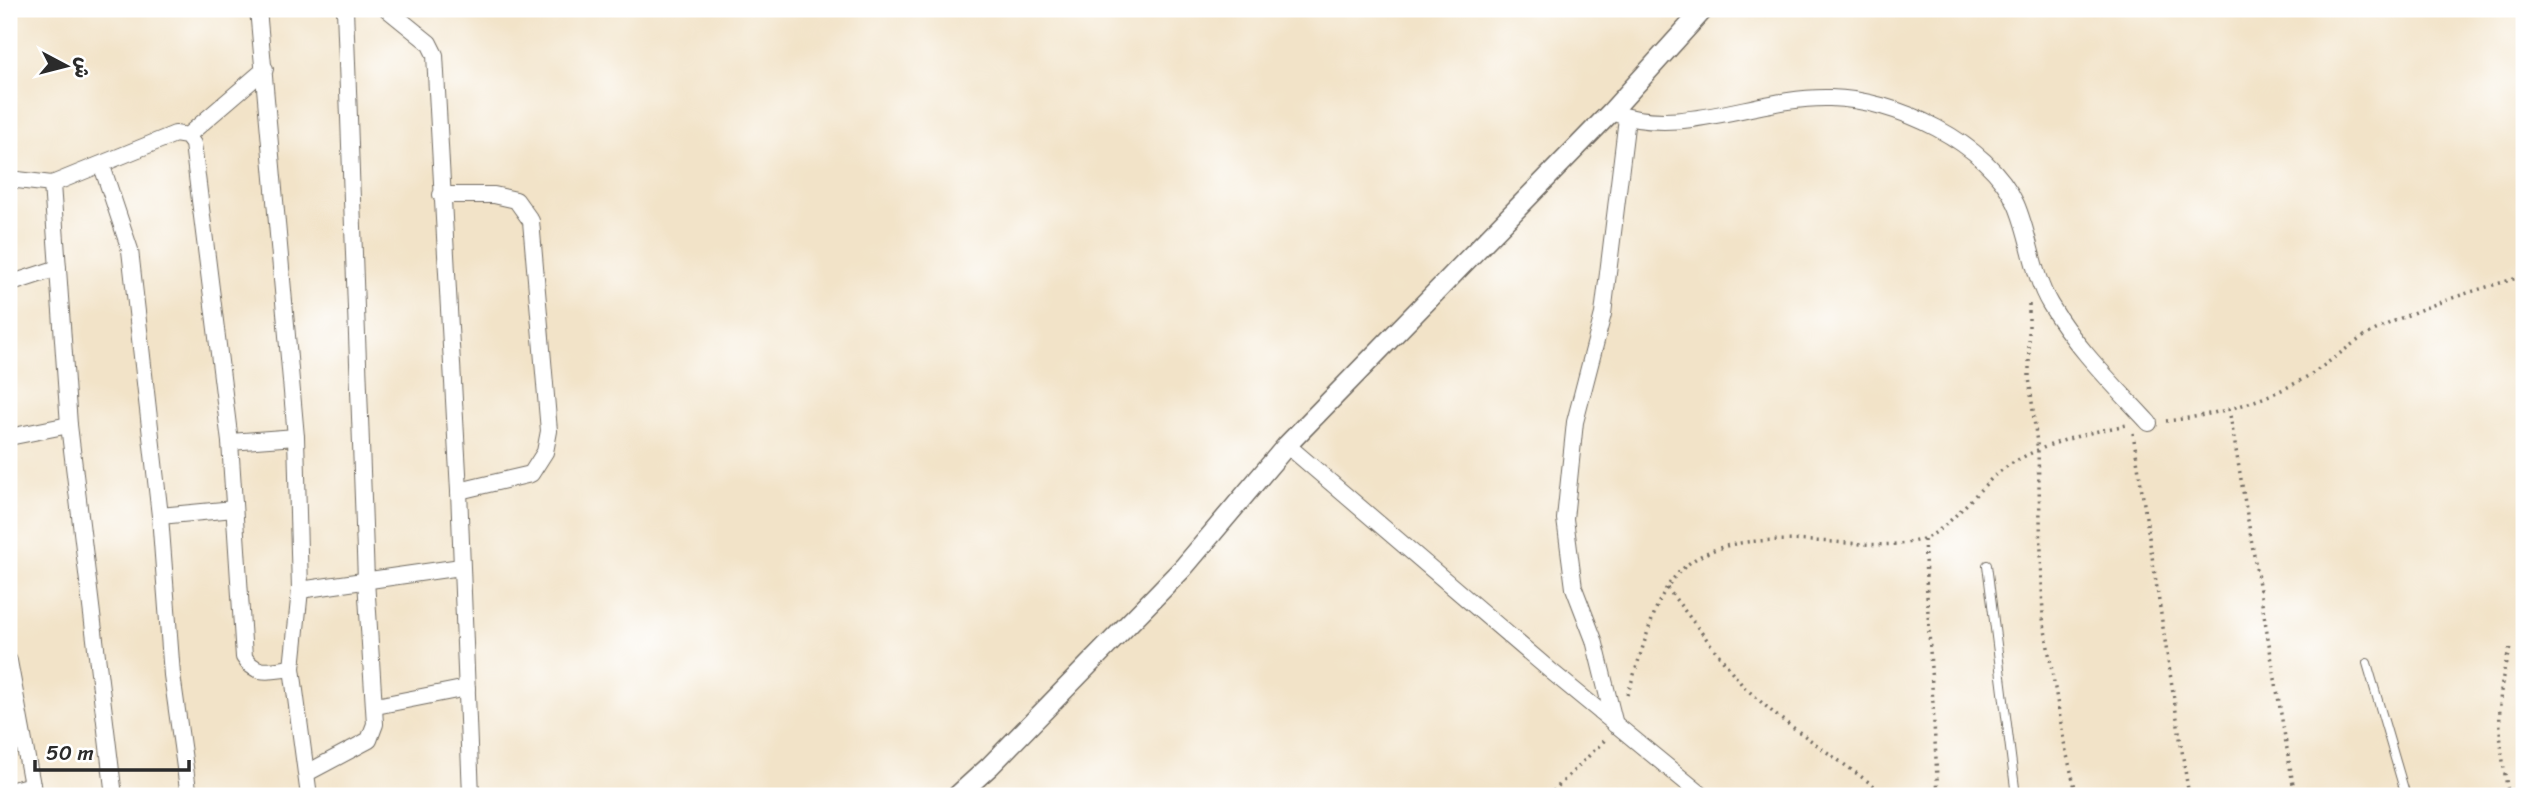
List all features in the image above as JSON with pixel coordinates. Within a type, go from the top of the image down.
[{"type":"street","points":[[258,9],[296,437],[300,590],[292,668],[309,796]]},
{"type":"street","points":[[307,773],[369,740],[375,724],[376,706],[366,580],[345,9]]},
{"type":"street","points":[[387,9],[429,43],[435,55],[459,491],[471,796]]},
{"type":"street","points":[[957,796],[990,766],[1183,568],[1287,446],[1619,115],[1704,9]]},
{"type":"street","points":[[187,136],[265,69]]},
{"type":"street","points":[[1619,115],[1675,122],[1772,102],[1829,98],[1866,100],[1899,109],[1936,127],[1974,154],[2002,183],[2022,220],[2049,302],[2096,364],[2149,423]]},
{"type":"street","points":[[1615,726],[1594,640],[1574,588],[1566,519],[1575,422],[1603,314],[1619,115]]},
{"type":"street","points":[[9,179],[52,184],[102,166],[175,134],[187,136],[193,144],[230,442],[244,657],[250,667],[258,672],[292,668]]},
{"type":"street","points":[[102,166],[130,250],[160,516],[173,675],[189,796]]},
{"type":"street","points":[[52,184],[69,425],[114,796]]},
{"type":"street","points":[[441,195],[494,195],[516,200],[531,221],[549,431],[545,452],[531,474],[459,491]]},
{"type":"street","points":[[9,284],[58,268]]},
{"type":"street","points":[[9,438],[69,425]]},
{"type":"street","points":[[230,442],[296,437]]},
{"type":"street","points":[[1287,446],[1615,726],[1703,796]]},
{"type":"street","points":[[160,516],[234,509]]},
{"type":"street","points":[[300,590],[461,567]]},
{"type":"street","points":[[9,661],[33,790],[9,791]]},
{"type":"street","points":[[376,706],[467,688]]},
{"type":"lane","points":[[1987,565],[2016,796]]},
{"type":"lane","points":[[2367,663],[2406,796]]},
{"type":"path","points":[[2149,423],[2229,409],[2306,377],[2370,332],[2400,318],[2437,302],[2524,276]]},
{"type":"path","points":[[2029,295],[2029,377],[2038,452],[2043,618],[2065,747],[2077,796]]},
{"type":"path","points":[[2229,409],[2295,796]]},
{"type":"path","points":[[1548,796],[1597,751],[1615,726],[1667,588],[1680,569],[1695,557],[1734,544],[1792,540],[1882,545],[1924,539],[1946,524],[2001,471],[2038,452],[2083,436],[2131,424],[2189,796]]},
{"type":"path","points":[[1924,539],[1938,796]]},
{"type":"path","points":[[1667,588],[1743,686],[1777,716],[1888,796]]},
{"type":"path","points":[[2509,796],[2501,759],[2499,708],[2510,648]]}]
